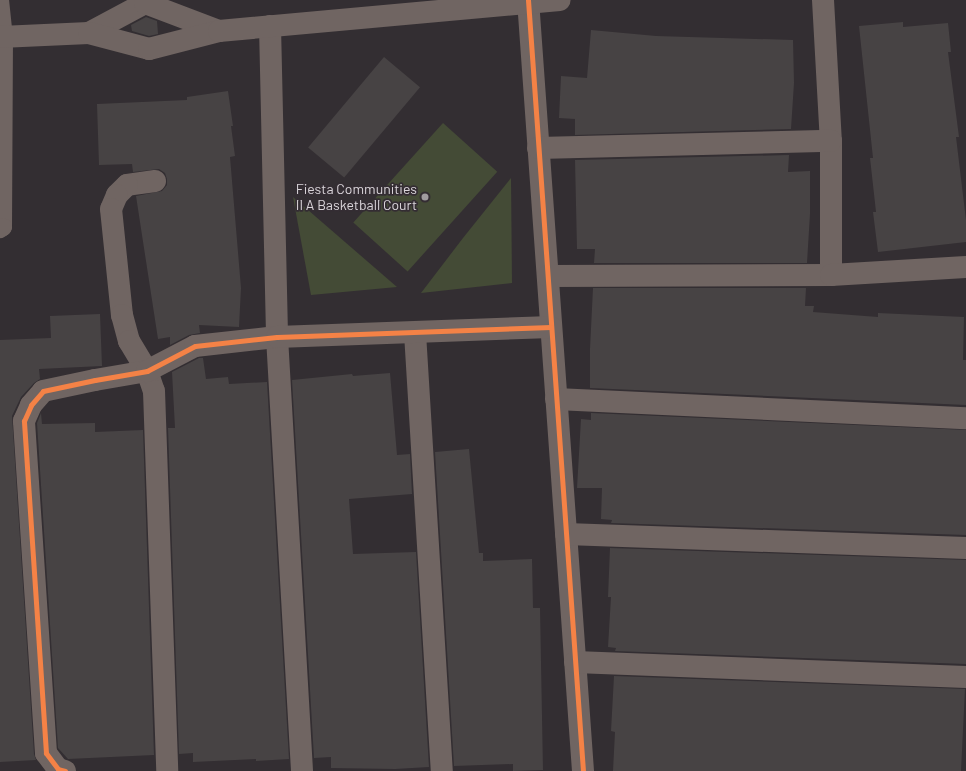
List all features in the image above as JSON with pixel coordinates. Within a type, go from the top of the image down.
[{"type":"street","points":[[2,37],[89,33],[149,48],[219,31],[528,1],[560,0]]},
{"type":"street","points":[[823,0],[832,140],[831,275]]},
{"type":"street","points":[[528,1],[583,771]]},
{"type":"street","points":[[89,33],[145,3],[219,31]]},
{"type":"street","points":[[270,26],[277,337],[302,771]]},
{"type":"street","points":[[538,148],[832,140]]},
{"type":"street","points":[[155,181],[127,186],[117,195],[111,209],[122,315],[129,341],[147,371],[154,391],[167,771]]},
{"type":"street","points":[[548,276],[831,275],[966,267]]},
{"type":"street","points":[[65,771],[58,769],[46,753],[24,421],[31,405],[43,392],[95,380],[147,371],[195,346],[277,337],[551,327]]},
{"type":"street","points":[[415,333],[442,771]]},
{"type":"street","points":[[556,399],[966,418]]},
{"type":"street","points":[[566,534],[966,548]]},
{"type":"street","points":[[575,662],[966,677]]},
{"type":"lane","points":[[0,0],[2,37],[3,227],[0,229]]},
{"type":"green space","name":"Fiesta Communities II A Basketball Court","points":[[443,123],[497,172],[408,271],[353,223]]},
{"type":"green space","points":[[511,178],[512,283],[421,293],[463,238]]},
{"type":"green space","points":[[293,197],[397,287],[311,295]]},
{"type":"building","points":[[146,17],[157,21],[158,34],[149,36],[132,31],[131,25]]},
{"type":"building","points":[[903,22],[903,27],[948,23],[951,52],[948,52],[959,137],[956,137],[966,220],[966,242],[878,252],[873,212],[876,212],[870,158],[873,158],[859,26]]},
{"type":"building","points":[[591,30],[656,36],[793,40],[794,83],[791,129],[575,135],[575,119],[559,118],[561,76],[587,78]]},
{"type":"building","points":[[384,57],[420,87],[344,178],[308,147]]},
{"type":"building","points":[[228,91],[233,126],[231,126],[235,156],[230,157],[241,288],[239,327],[199,325],[200,333],[189,335],[170,345],[170,337],[158,339],[136,196],[162,191],[167,185],[167,179],[165,173],[159,169],[133,172],[132,164],[99,165],[97,104],[187,100],[187,97]]},
{"type":"building","points":[[789,155],[788,172],[810,171],[810,214],[807,263],[594,263],[595,249],[577,249],[575,160]]},
{"type":"building","points":[[593,288],[806,288],[805,306],[814,306],[813,312],[878,317],[878,313],[964,317],[963,360],[966,360],[966,405],[590,388]]},
{"type":"building","points":[[100,314],[102,366],[39,369],[40,379],[34,383],[21,397],[12,416],[34,754],[36,760],[0,762],[0,340],[51,338],[50,316]]},
{"type":"building","points":[[199,358],[203,358],[206,379],[228,377],[229,384],[267,382],[289,759],[193,762],[193,753],[179,754],[168,428],[175,428],[172,372]]},
{"type":"building","points":[[390,373],[397,455],[410,454],[412,494],[349,499],[353,554],[416,552],[429,767],[395,769],[331,768],[331,757],[314,758],[292,380],[352,374],[353,376]]},
{"type":"building","points":[[41,413],[42,424],[95,423],[95,432],[143,430],[154,755],[68,759],[58,748],[37,423]]},
{"type":"building","points":[[591,413],[966,430],[966,535],[611,523],[612,520],[601,519],[602,488],[577,488],[581,419],[591,420]]},
{"type":"building","points":[[469,449],[479,553],[483,553],[483,561],[532,559],[533,608],[540,608],[543,770],[513,771],[513,764],[454,766],[435,452]]},
{"type":"building","points":[[610,548],[966,560],[966,664],[615,651],[616,648],[608,647],[611,597],[608,597]]},
{"type":"building","points":[[614,676],[965,689],[961,771],[613,771],[615,732],[611,731]]},
{"type":"cycle path","points":[[528,0],[583,771]]},
{"type":"cycle path","points":[[65,771],[58,769],[46,753],[24,421],[31,405],[43,391],[147,371],[195,346],[277,337],[551,327]]},
{"type":"place","name":"Fiesta Communities II A Basketball Court","points":[[425,197]]}]
